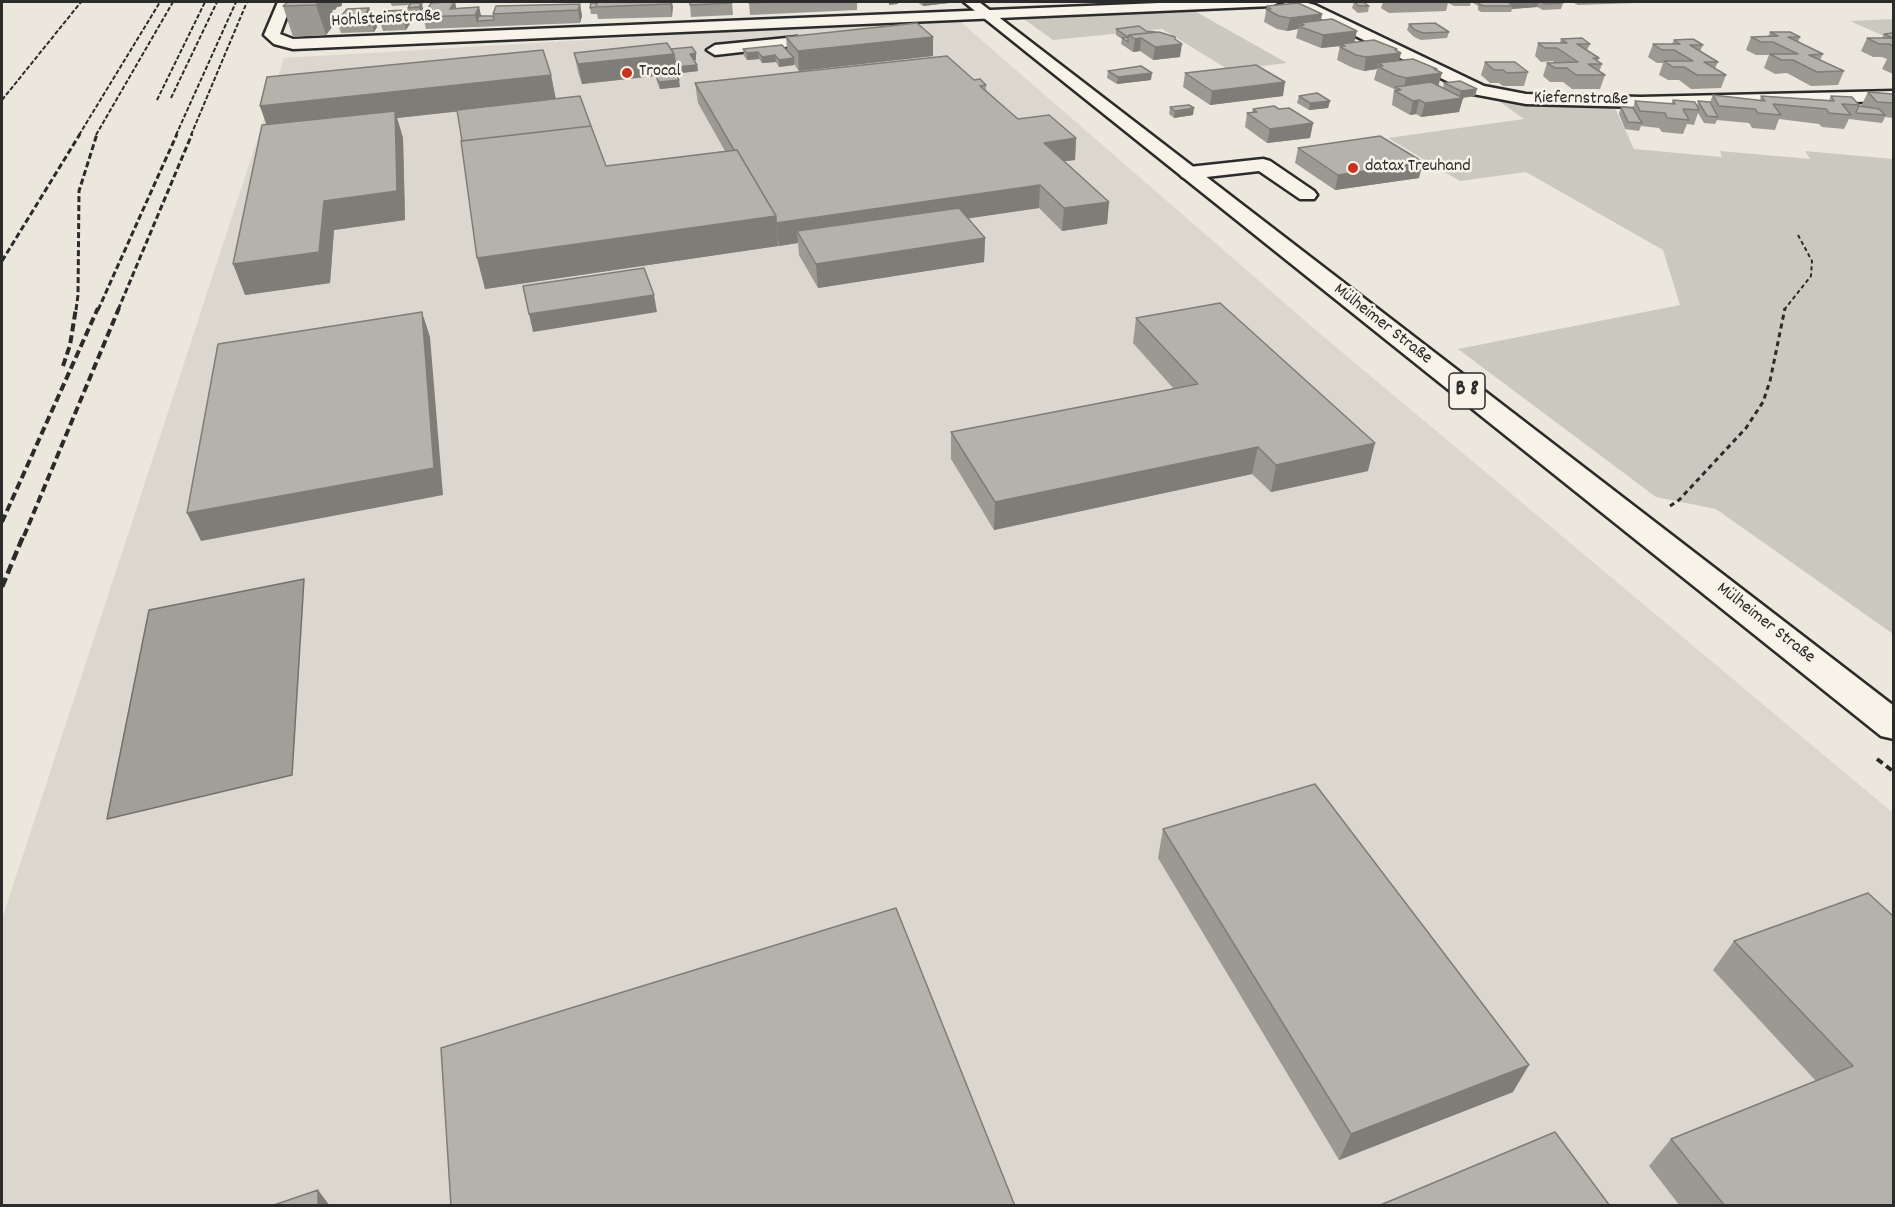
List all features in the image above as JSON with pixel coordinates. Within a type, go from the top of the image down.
[{"type":"street","name":"Hohlsteinstraße","points":[[285,2],[272,35],[279,41],[293,44],[686,22],[864,19],[1272,2]]},
{"type":"street","points":[[859,2],[864,19]]},
{"type":"street","name":"B 8","points":[[971,2],[984,13]]},
{"type":"street","name":"Kiefernstraße","points":[[1290,2],[1310,8],[1479,90],[1526,99],[1641,102],[1893,96]]},
{"type":"street","name":"Mülheimer Straße","points":[[984,13],[1893,726]]},
{"type":"street","points":[[877,35],[935,29]]},
{"type":"street","points":[[716,50],[808,41]]},
{"type":"street","points":[[1354,50],[1385,45]]},
{"type":"street","points":[[1189,173],[1263,165],[1307,195]]},
{"type":"path","points":[[1628,517],[1669,506],[1679,500],[1746,428],[1763,402],[1770,381],[1785,307],[1811,276],[1812,261],[1806,246],[1798,235]]},
{"type":"shaded area","points":[[1191,9],[1287,63],[1229,70],[1162,29],[1053,40],[1021,17]]},
{"type":"shaded area","points":[[956,18],[1318,332],[1893,813],[1893,1205],[2,1206],[2,919],[284,58]]},
{"type":"shaded area","points":[[1893,19],[1893,40],[1850,21]]},
{"type":"shaded area","points":[[1501,99],[1541,104],[1614,106],[1634,149],[1722,157],[1720,151],[1810,159],[1805,151],[1893,159],[1893,634],[1716,509],[1656,497],[1458,349],[1680,305],[1663,250],[1526,172],[1460,181],[1388,138],[1524,119],[1500,102]]},
{"type":"shaded area","points":[[304,579],[292,775],[107,819],[149,610]]},
{"type":"building","points":[[288,2],[319,2],[316,5],[283,6]]},
{"type":"building","points":[[454,2],[450,9],[479,7],[475,15],[423,17],[431,3]]},
{"type":"building","points":[[597,2],[670,2],[670,4],[596,7]]},
{"type":"building","points":[[690,2],[732,2],[732,3],[690,5]]},
{"type":"building","points":[[1354,2],[1363,2],[1369,6],[1359,6]]},
{"type":"building","points":[[1479,2],[1530,2],[1509,3],[1513,6],[1483,6]]},
{"type":"building","points":[[1541,2],[1560,2],[1563,3],[1545,4]]},
{"type":"building","points":[[411,3],[422,3],[419,7],[408,8]]},
{"type":"building","points":[[591,3],[597,3],[596,7],[590,8]]},
{"type":"building","points":[[1298,3],[1322,14],[1290,18],[1279,16],[1266,9],[1271,9],[1267,6]]},
{"type":"building","points":[[580,4],[578,10],[493,14],[496,6]]},
{"type":"building","points":[[369,8],[361,20],[337,21],[347,9]]},
{"type":"building","points":[[408,10],[403,18],[379,19],[385,11]]},
{"type":"building","points":[[479,16],[493,16],[494,20],[477,21]]},
{"type":"building","points":[[1332,19],[1357,31],[1323,35],[1298,26],[1304,25],[1299,23]]},
{"type":"building","points":[[375,20],[372,25],[362,26],[366,21]]},
{"type":"building","points":[[917,23],[933,37],[798,51],[786,37]]},
{"type":"building","points":[[1435,23],[1449,32],[1423,33],[1415,30],[1409,24]]},
{"type":"building","points":[[1139,26],[1146,31],[1156,32],[1128,37],[1116,29]]},
{"type":"building","points":[[1159,32],[1175,37],[1182,44],[1155,47],[1141,38],[1135,39],[1129,35]]},
{"type":"building","points":[[1770,32],[1790,32],[1800,37],[1788,37],[1823,54],[1809,55],[1844,71],[1817,72],[1793,60],[1781,60],[1770,54],[1798,54],[1773,42],[1761,42],[1751,37],[1778,36]]},
{"type":"building","points":[[1582,38],[1590,44],[1577,44],[1599,58],[1593,58],[1602,64],[1588,64],[1605,75],[1576,75],[1567,68],[1555,68],[1547,63],[1578,62],[1557,48],[1545,48],[1538,43],[1567,43],[1561,39]]},
{"type":"building","points":[[1867,38],[1893,38],[1893,46],[1879,44]]},
{"type":"building","points":[[1693,39],[1703,45],[1690,45],[1718,62],[1704,62],[1726,75],[1697,75],[1684,67],[1673,67],[1664,61],[1693,61],[1674,50],[1662,50],[1653,44],[1680,44],[1674,40]]},
{"type":"building","points":[[1374,40],[1397,49],[1395,50],[1401,53],[1366,57],[1340,47],[1345,46],[1340,44]]},
{"type":"building","points":[[667,43],[674,54],[578,64],[574,53]]},
{"type":"building","points":[[782,45],[794,58],[779,60],[775,55],[762,57],[758,52],[747,53],[743,49]]},
{"type":"building","points":[[692,47],[696,53],[690,54],[697,65],[676,67],[671,49]]},
{"type":"building","points":[[543,50],[551,75],[260,106],[267,77]]},
{"type":"building","points":[[947,56],[974,80],[980,79],[986,85],[980,86],[1018,119],[1049,115],[1076,138],[1044,143],[1109,202],[1064,208],[1040,185],[776,223],[776,216],[695,83]]},
{"type":"building","points":[[1413,59],[1442,73],[1406,78],[1377,66],[1383,66],[1378,63]]},
{"type":"building","points":[[1485,62],[1515,62],[1528,72],[1507,73],[1503,70],[1494,70]]},
{"type":"building","points":[[1256,65],[1285,82],[1212,91],[1185,73]]},
{"type":"building","points":[[1141,66],[1152,73],[1118,77],[1108,71]]},
{"type":"building","points":[[675,73],[679,80],[659,82],[656,76]]},
{"type":"building","points":[[1460,81],[1477,89],[1461,91],[1444,83]]},
{"type":"building","points":[[1431,82],[1463,98],[1425,103],[1419,100],[1413,101],[1395,91],[1401,90],[1395,87]]},
{"type":"building","points":[[1868,92],[1893,94],[1893,103],[1877,102]]},
{"type":"building","points":[[1317,93],[1330,101],[1310,103],[1299,96]]},
{"type":"building","points":[[1713,95],[1765,101],[1761,96],[1834,101],[1831,96],[1852,97],[1859,105],[1842,104],[1851,115],[1829,113],[1826,109],[1773,104],[1781,115],[1758,113],[1755,109],[1719,106]]},
{"type":"building","points":[[580,96],[591,126],[462,141],[457,110]]},
{"type":"building","points":[[1673,100],[1695,102],[1699,110],[1683,109],[1689,120],[1667,118],[1665,113],[1640,111],[1635,101],[1675,104]]},
{"type":"building","points":[[1698,101],[1710,102],[1718,117],[1707,116]]},
{"type":"building","points":[[1189,105],[1194,108],[1175,111],[1170,107]]},
{"type":"building","points":[[1274,106],[1279,109],[1289,108],[1313,123],[1270,129],[1247,113],[1257,112],[1253,109]]},
{"type":"building","points":[[1859,106],[1879,109],[1885,115],[1856,113]]},
{"type":"building","points":[[1621,107],[1633,108],[1642,123],[1628,122]]},
{"type":"building","points":[[395,111],[397,191],[324,201],[319,252],[233,264],[262,125]]},
{"type":"building","points":[[591,126],[606,166],[737,150],[776,216],[477,258],[461,141]]},
{"type":"building","points":[[1380,136],[1423,162],[1338,175],[1298,148]]},
{"type":"building","points":[[959,208],[985,238],[816,264],[797,231]]},
{"type":"building","points":[[644,268],[654,295],[529,314],[523,286]]},
{"type":"building","points":[[1220,303],[1375,443],[1276,465],[1258,447],[995,502],[951,432],[1198,384],[1136,318]]},
{"type":"building","points":[[422,312],[434,468],[187,513],[218,344]]},
{"type":"building","points":[[1315,784],[1529,1065],[1351,1134],[1163,829]]},
{"type":"building","points":[[1868,893],[1893,916],[1893,1206],[1725,1206],[1671,1139],[1853,1066],[1734,941]]},
{"type":"building","points":[[896,908],[1015,1206],[451,1206],[441,1048]]},
{"type":"building","points":[[1555,1132],[1610,1206],[1378,1206]]},
{"type":"building","points":[[318,1190],[318,1206],[271,1206]]},
{"type":"railway","points":[[2,100],[81,2]]},
{"type":"railway","points":[[79,135],[160,2]]},
{"type":"railway","points":[[96,135],[173,2]]},
{"type":"railway","points":[[157,100],[205,2]]},
{"type":"railway","points":[[171,98],[217,2]]},
{"type":"railway","points":[[176,135],[236,2]]},
{"type":"railway","points":[[191,135],[247,2]]},
{"type":"railway","points":[[2,261],[80,134]]},
{"type":"railway","points":[[76,310],[79,191],[97,134]]},
{"type":"railway","points":[[98,310],[177,134]]},
{"type":"railway","points":[[118,310],[192,134]]},
{"type":"railway","points":[[63,366],[70,345],[76,308]]},
{"type":"railway","points":[[2,522],[98,308]]},
{"type":"railway","points":[[24,536],[119,308]]},
{"type":"railway","points":[[2,587],[24,534]]},
{"type":"place","name":"Trocal","points":[[627,73]]},
{"type":"place","name":"datax Treuhand","points":[[1353,168]]}]
